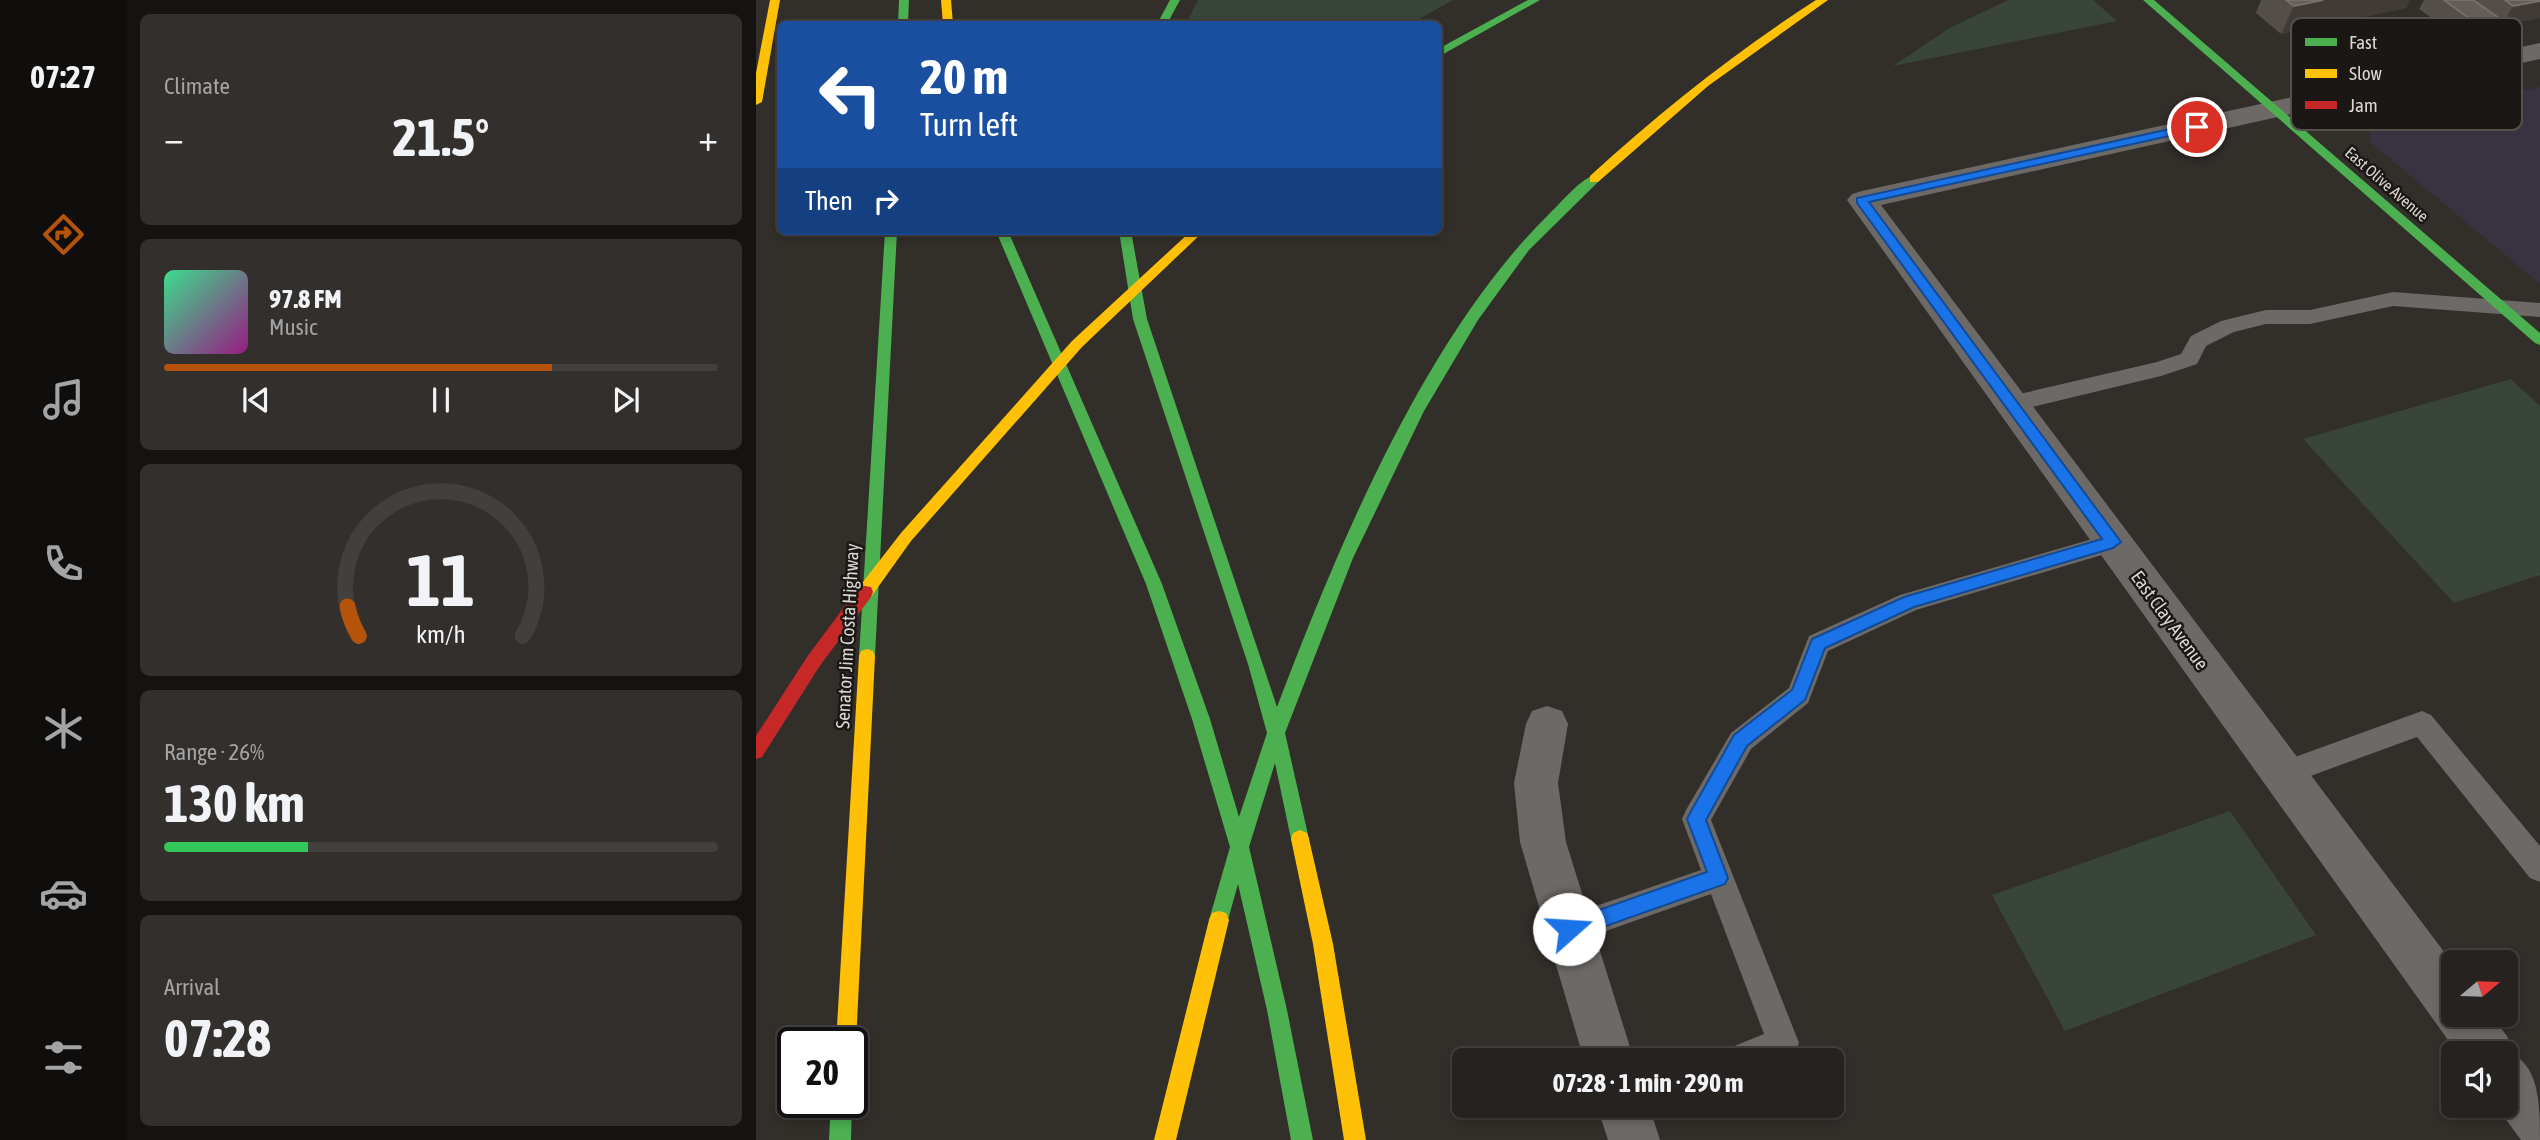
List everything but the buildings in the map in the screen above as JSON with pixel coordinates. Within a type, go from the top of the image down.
[{"type":"main road","points":[[756,102],[775,0]]},
{"type":"main road","points":[[903,21],[904,0]]},
{"type":"main road","points":[[946,0],[948,21]]},
{"type":"main road","points":[[1164,21],[1175,0]]},
{"type":"main road","points":[[1442,52],[1535,0]]},
{"type":"main road","points":[[1165,1140],[1217,927],[1249,811],[1281,718],[1336,578],[1414,414],[1466,330],[1518,256],[1574,197],[1628,145],[1692,93],[1744,53],[1823,0]]},
{"type":"main road","name":"East Olive Avenue","points":[[2148,0],[2291,124]]},
{"type":"main road","name":"East Olive Avenue","points":[[2298,130],[2540,340]]},
{"type":"main road","name":"Senator Jim Costa Highway","points":[[847,1027],[891,235]]},
{"type":"main road","points":[[1004,235],[1154,584],[1201,719],[1239,846],[1277,1010],[1303,1140]]},
{"type":"main road","points":[[1126,235],[1140,319],[1256,664],[1279,743],[1323,944],[1355,1140]]},
{"type":"main road","points":[[756,751],[813,662],[906,537],[1077,344],[1194,235]]},
{"type":"main road","points":[[840,1140],[841,1118]]},
{"type":"street","points":[[2522,55],[2540,51]]},
{"type":"street","points":[[2274,109],[2291,105]]},
{"type":"street","name":"East Clay Avenue","points":[[2274,109],[1862,200],[2441,988]]},
{"type":"street","points":[[1547,724],[1536,783],[1543,842],[1605,1048]]},
{"type":"street","points":[[2518,1093],[2540,1123]]},
{"type":"street","points":[[1627,1118],[1634,1140]]},
{"type":"lane","points":[[2011,404],[2161,369],[2189,359],[2198,341],[2228,326],[2266,317],[2310,317],[2393,299],[2540,310]]},
{"type":"lane","points":[[1770,1048],[1783,1043],[1696,819],[1741,741],[1798,695],[1818,644],[1909,602],[2113,542]]},
{"type":"lane","points":[[2283,774],[2422,723],[2540,868]]},
{"type":"lane","points":[[1569,929],[1718,878]]},
{"type":"shaded area","points":[[2540,87],[2540,284],[2369,141],[2371,130],[2522,130],[2522,91]]},
{"type":"green space","points":[[1198,0],[1453,0],[1415,21],[1188,21]]},
{"type":"green space","points":[[2008,0],[2093,0],[2117,21],[1893,66],[1948,29]]},
{"type":"green space","points":[[2511,379],[2540,406],[2540,575],[2454,603],[2303,439]]},
{"type":"green space","points":[[2230,811],[2316,935],[2065,1031],[1992,895]]},
{"type":"traffic: fast","points":[[903,21],[904,0]]},
{"type":"traffic: fast","points":[[1164,21],[1175,0]]},
{"type":"traffic: fast","points":[[1442,52],[1535,0]]},
{"type":"traffic: fast","points":[[2148,0],[2291,124]]},
{"type":"traffic: fast","points":[[2298,130],[2540,340]]},
{"type":"traffic: fast","points":[[1219,920],[1249,814],[1303,659],[1345,558],[1400,443],[1435,379],[1494,287],[1534,237],[1594,179]]},
{"type":"traffic: fast","points":[[867,656],[891,235]]},
{"type":"traffic: fast","points":[[1004,235],[1154,584],[1201,719],[1239,846],[1277,1010],[1302,1140]]},
{"type":"traffic: fast","points":[[1126,235],[1140,319],[1256,664],[1279,743],[1300,839]]},
{"type":"traffic: fast","points":[[840,1140],[841,1118]]},
{"type":"traffic: slow","points":[[756,102],[775,0]]},
{"type":"traffic: slow","points":[[946,0],[948,21]]},
{"type":"traffic: slow","points":[[1594,179],[1704,84],[1762,40],[1823,0]]},
{"type":"traffic: slow","points":[[865,592],[906,537],[1077,344],[1194,235]]},
{"type":"traffic: slow","points":[[847,1027],[867,656]]},
{"type":"traffic: slow","points":[[1300,839],[1323,944],[1355,1140]]},
{"type":"traffic: slow","points":[[1165,1140],[1219,920]]},
{"type":"traffic: jam","points":[[756,751],[813,662],[865,592]]},
{"type":"route","points":[[1569,929],[1718,878],[1696,819],[1741,741],[1798,695],[1818,644],[1909,602],[2113,542],[1862,200],[2197,127]]}]
